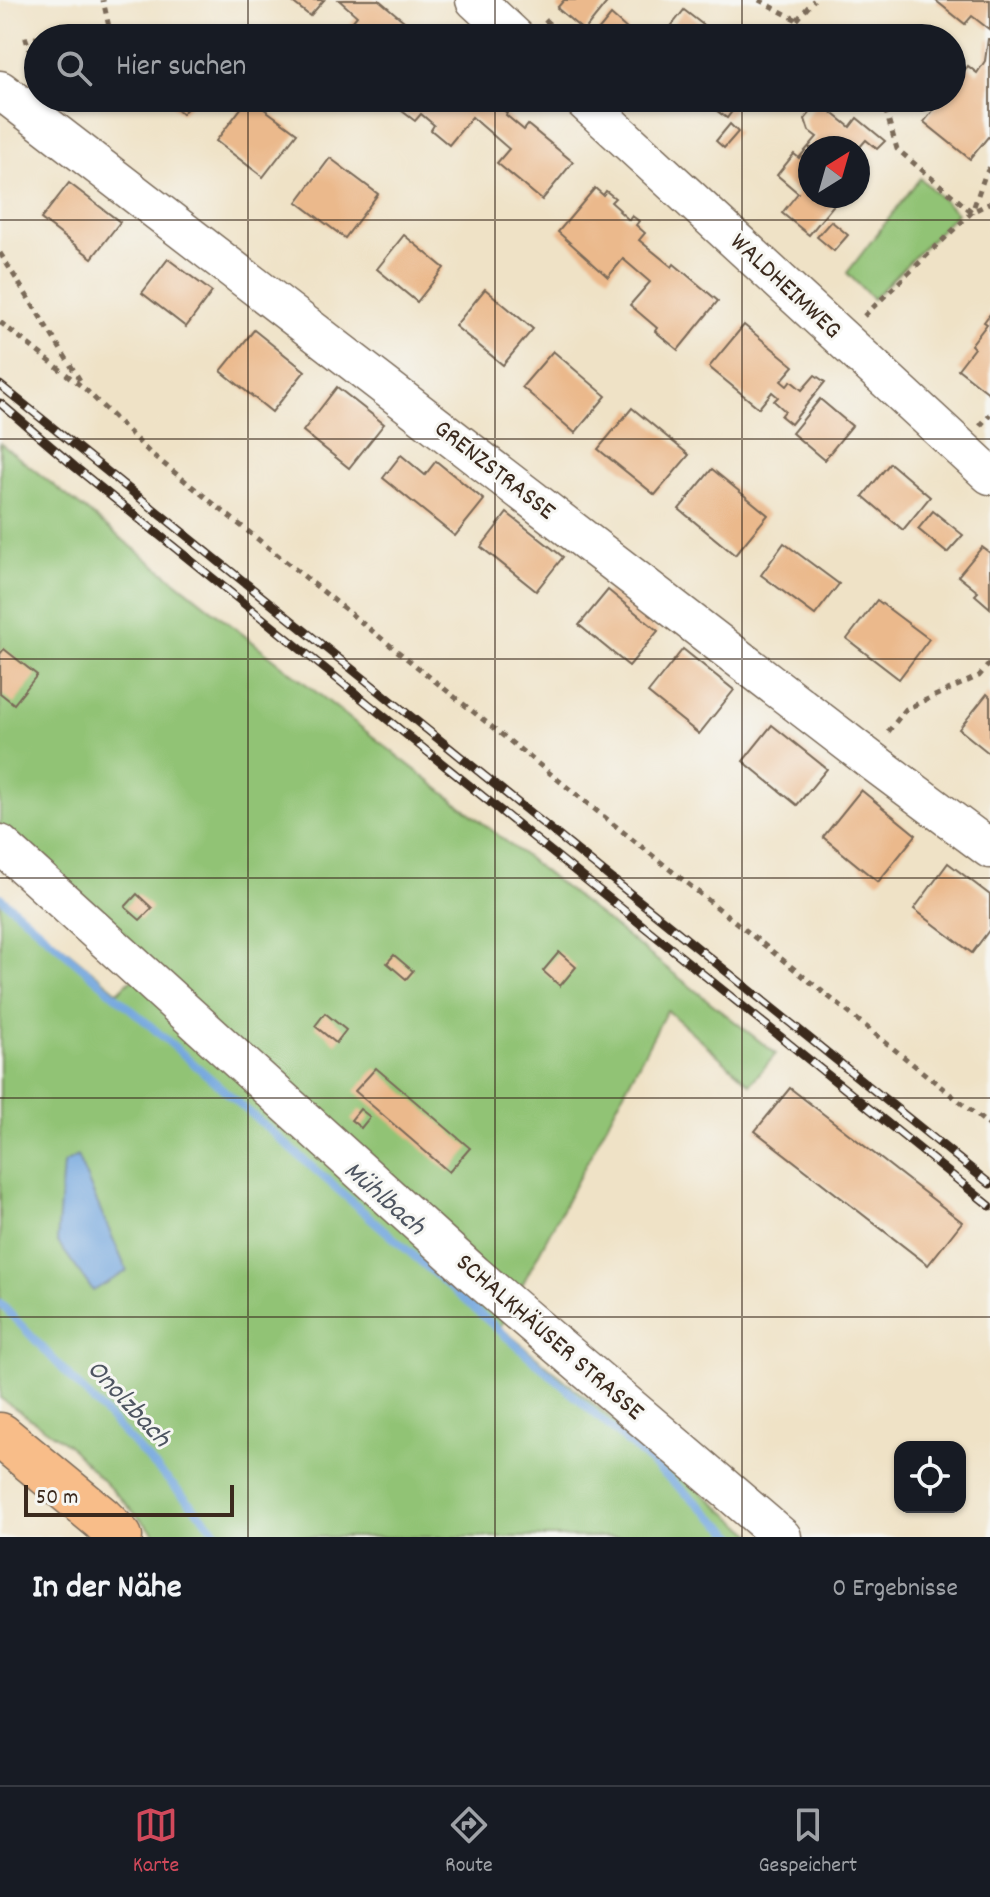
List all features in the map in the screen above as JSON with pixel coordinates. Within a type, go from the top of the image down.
[{"type":"main road","points":[[0,1435],[120,1537]]},
{"type":"street","points":[[475,0],[501,24]]},
{"type":"street","name":"GRENZSTRASSE","points":[[0,90],[24,108]]},
{"type":"street","name":"GRENZSTRASSE","points":[[29,112],[990,849]]},
{"type":"street","name":"WALDHEIMWEG","points":[[596,112],[990,475]]},
{"type":"street","name":"SCHALKHÄUSER STRASSE","points":[[0,844],[474,1274],[782,1537]]},
{"type":"path","points":[[103,0],[108,24]]},
{"type":"path","points":[[759,0],[802,24]]},
{"type":"path","points":[[797,20],[814,0]]},
{"type":"path","points":[[886,112],[897,149],[972,212]]},
{"type":"path","points":[[972,212],[990,167]]},
{"type":"path","points":[[842,339],[972,212],[990,203]]},
{"type":"path","points":[[0,253],[85,389]]},
{"type":"path","points":[[0,322],[85,389],[149,452],[990,1126]]},
{"type":"path","points":[[868,758],[906,709],[979,676],[990,663]]},
{"type":"green space","points":[[920,178],[957,213],[873,299],[847,273]]},
{"type":"green space","points":[[0,443],[776,1054],[750,1084],[667,1010],[500,1327],[756,1537],[158,1537],[67,1444],[0,1398],[0,895],[118,992],[150,962],[0,827]]},
{"type":"water","points":[[77,1156],[127,1271],[93,1291],[57,1241],[63,1164]]},
{"type":"building","points":[[290,0],[324,0],[310,16]]},
{"type":"building","points":[[339,0],[379,0],[408,24],[350,24],[357,16]]},
{"type":"building","points":[[564,0],[609,0],[590,24],[576,24],[557,8]]},
{"type":"building","points":[[935,0],[990,0],[990,30],[972,16],[965,24]]},
{"type":"building","points":[[684,10],[702,24],[673,24]]},
{"type":"building","points":[[611,15],[621,24],[604,24]]},
{"type":"building","points":[[990,39],[990,138],[970,159],[924,122],[932,112],[966,112],[966,68],[968,66],[977,73],[985,61]]},
{"type":"building","points":[[238,112],[268,112],[297,133],[263,177],[216,141]]},
{"type":"building","points":[[403,112],[506,112],[524,130],[528,125],[573,162],[542,200],[497,163],[509,149],[472,117],[449,145],[431,130],[434,125],[421,114],[415,121]]},
{"type":"building","points":[[811,112],[831,112],[850,127],[857,118],[885,141],[877,149],[870,143],[870,136],[816,136],[809,131],[805,119]]},
{"type":"building","points":[[730,124],[738,132],[724,148],[716,141]]},
{"type":"building","points":[[794,154],[798,157],[798,193],[777,175]]},
{"type":"building","points":[[330,158],[378,194],[345,238],[297,202]]},
{"type":"building","points":[[69,183],[120,222],[92,258],[41,219]]},
{"type":"building","points":[[595,188],[603,195],[606,191],[615,198],[611,202],[629,220],[632,216],[639,221],[636,225],[645,233],[639,240],[718,301],[678,350],[630,305],[650,282],[623,259],[608,277],[558,232]]},
{"type":"building","points":[[798,193],[798,208],[831,208],[809,235],[782,213]]},
{"type":"building","points":[[831,221],[848,235],[834,251],[817,237]]},
{"type":"building","points":[[404,235],[444,268],[417,302],[377,269]]},
{"type":"building","points":[[168,259],[212,292],[186,327],[142,293]]},
{"type":"building","points":[[485,289],[533,329],[503,365],[455,326]]},
{"type":"building","points":[[990,314],[990,394],[958,369],[974,348],[971,345],[987,324],[984,322]]},
{"type":"building","points":[[744,325],[794,366],[781,381],[787,386],[791,381],[802,390],[815,375],[825,382],[791,424],[781,416],[785,411],[774,401],[778,397],[772,392],[759,408],[709,367]]},
{"type":"building","points":[[254,330],[305,371],[272,412],[221,371]]},
{"type":"building","points":[[553,351],[606,396],[575,433],[522,387]]},
{"type":"building","points":[[337,387],[384,424],[349,468],[303,431]]},
{"type":"building","points":[[820,399],[852,426],[824,460],[792,433]]},
{"type":"building","points":[[632,408],[689,455],[655,495],[598,449]]},
{"type":"building","points":[[401,455],[425,475],[436,461],[484,500],[455,536],[383,478]]},
{"type":"building","points":[[890,463],[930,497],[903,530],[863,496]]},
{"type":"building","points":[[712,469],[768,515],[735,555],[679,509]]},
{"type":"building","points":[[933,511],[963,535],[947,553],[918,529]]},
{"type":"building","points":[[507,513],[563,557],[536,591],[481,547]]},
{"type":"building","points":[[784,543],[839,584],[815,615],[761,575]]},
{"type":"building","points":[[982,547],[990,553],[990,608],[975,595],[978,592],[958,576]]},
{"type":"building","points":[[608,590],[658,631],[629,666],[579,625]]},
{"type":"building","points":[[877,600],[929,639],[899,679],[847,639]]},
{"type":"building","points":[[4,649],[37,675],[14,704],[0,693],[0,654]]},
{"type":"building","points":[[683,649],[734,690],[699,734],[648,693]]},
{"type":"building","points":[[987,694],[990,697],[990,754],[959,729]]},
{"type":"building","points":[[772,725],[827,769],[797,805],[743,761]]},
{"type":"building","points":[[861,790],[916,835],[878,882],[823,837]]},
{"type":"building","points":[[948,863],[990,895],[990,929],[972,953],[914,909]]},
{"type":"building","points":[[137,894],[152,908],[140,920],[125,907]]},
{"type":"building","points":[[559,952],[576,967],[560,986],[543,971]]},
{"type":"building","points":[[394,955],[413,971],[406,979],[387,963]]},
{"type":"building","points":[[325,1013],[346,1030],[336,1043],[315,1026]]},
{"type":"building","points":[[376,1068],[470,1148],[449,1172],[355,1091]]},
{"type":"building","points":[[790,1088],[962,1222],[928,1265],[755,1131]]},
{"type":"building","points":[[360,1109],[370,1117],[361,1128],[351,1120]]},
{"type":"waterway","name":"Mühlbach","points":[[0,897],[736,1537]]},
{"type":"waterway","name":"Onolzbach","points":[[0,1303],[222,1537]]},
{"type":"railway","points":[[0,385],[990,1184]]},
{"type":"railway","points":[[0,403],[75,467],[990,1206]]}]
